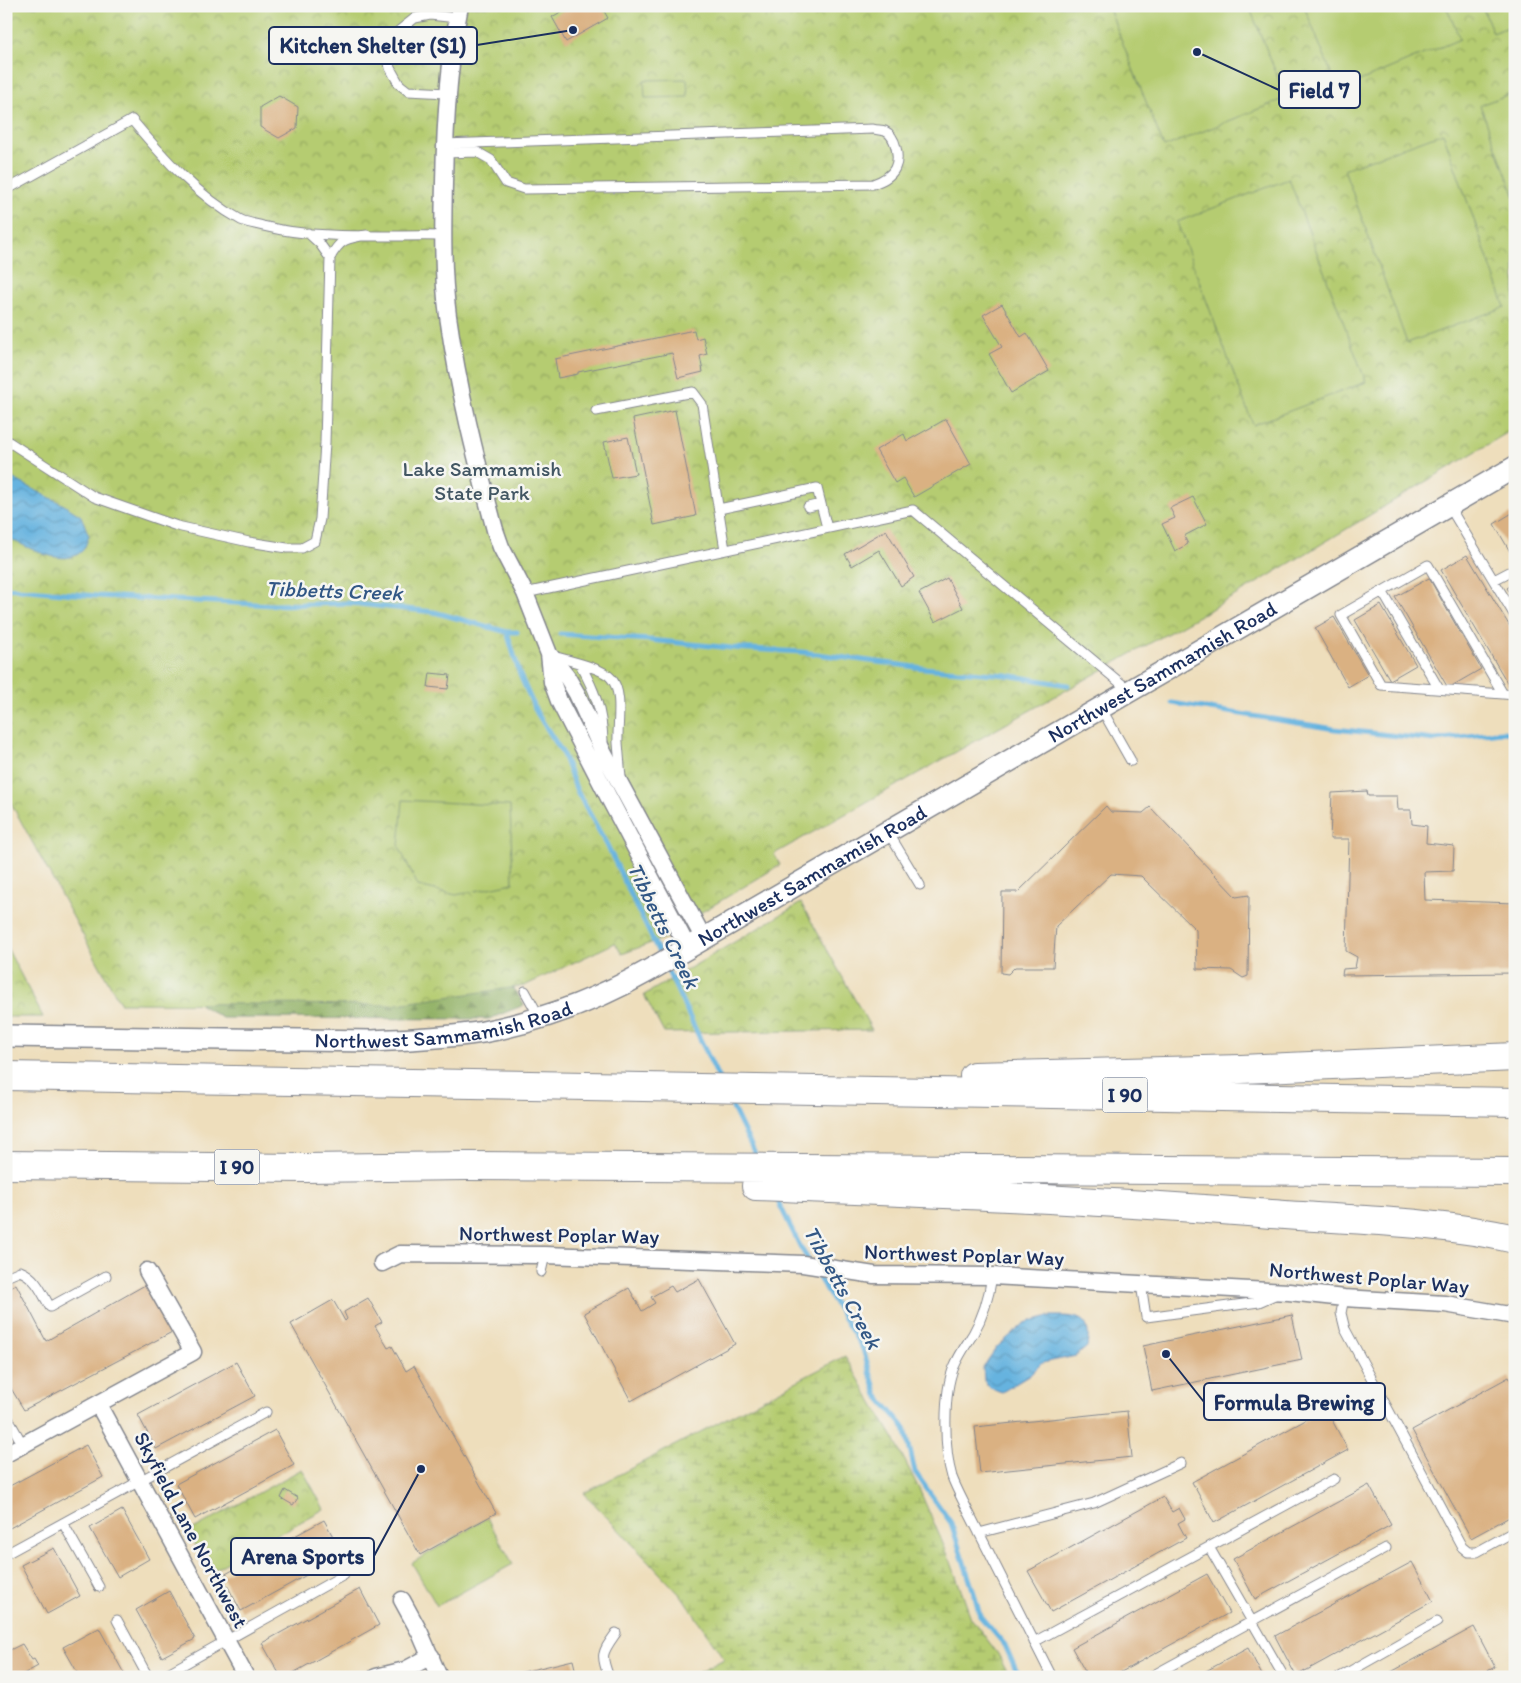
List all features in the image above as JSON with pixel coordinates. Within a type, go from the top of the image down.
[{"type":"highway","points":[[736,1089],[985,1075],[1241,1069],[1515,1057]]},
{"type":"highway","points":[[1241,1069],[1515,1071]]},
{"type":"highway","name":"I 90","points":[[6,1076],[1515,1102]]},
{"type":"highway","name":"I 90","points":[[6,1165],[305,1168],[467,1166],[779,1178]]},
{"type":"highway","points":[[779,1178],[1515,1172]]},
{"type":"highway","points":[[779,1178],[1007,1197],[1240,1211],[1434,1226],[1515,1239]]},
{"type":"street","points":[[458,12],[448,93],[444,148],[442,236],[448,314],[464,403],[495,530],[501,548],[525,593],[549,654],[572,686],[622,788],[689,948]]},
{"type":"street","name":"Northwest Sammamish Road","points":[[6,1036],[373,1041],[464,1035],[540,1018],[595,998],[648,972],[1515,467]]},
{"type":"street","points":[[549,654],[552,682],[559,701],[689,948]]},
{"type":"street","name":"Northwest Poplar Way","points":[[382,1263],[400,1254],[545,1255],[803,1264],[874,1275],[992,1276],[1283,1291],[1344,1298],[1445,1304],[1515,1316]]},
{"type":"street","points":[[6,1454],[192,1352],[163,1308],[147,1271]]},
{"type":"street","name":"Skyfield Lane Northwest","points":[[98,1404],[246,1677]]},
{"type":"street","points":[[402,1600],[431,1656],[438,1677]]},
{"type":"street","points":[[376,1677],[406,1670],[431,1656]]},
{"type":"lane","points":[[448,93],[408,91],[399,84],[390,68],[388,58],[392,40],[405,24],[415,18],[458,12]]},
{"type":"lane","points":[[6,190],[132,120],[168,163],[209,199],[243,221],[285,232],[308,234],[442,236]]},
{"type":"lane","points":[[873,129],[886,132],[893,139],[897,158],[896,168],[886,179],[873,184],[524,189],[506,183],[496,166],[484,155],[477,152],[444,148],[873,129]]},
{"type":"lane","points":[[308,234],[320,244],[330,258]]},
{"type":"lane","points":[[6,440],[94,497],[177,526],[249,542],[287,548],[302,548],[314,541],[320,519],[330,258],[335,248],[348,238],[367,235]]},
{"type":"lane","points":[[596,411],[693,392],[702,404],[725,550]]},
{"type":"lane","points":[[720,509],[818,488],[827,528]]},
{"type":"lane","points":[[808,507],[822,504]]},
{"type":"lane","points":[[1449,505],[1515,616]]},
{"type":"lane","points":[[525,593],[913,510],[1130,691]]},
{"type":"lane","points":[[1503,694],[1428,564],[1341,615],[1381,685],[1515,695]]},
{"type":"lane","points":[[1494,580],[1515,569]]},
{"type":"lane","points":[[1382,591],[1439,689]]},
{"type":"lane","points":[[549,654],[601,671],[611,677],[616,686],[619,700],[618,741],[622,788]]},
{"type":"lane","points":[[580,664],[598,701],[602,723],[603,752]]},
{"type":"lane","points":[[1101,708],[1131,761]]},
{"type":"lane","points":[[888,832],[920,885]]},
{"type":"lane","points":[[525,991],[540,1018]]},
{"type":"lane","points":[[541,1272],[545,1255]]},
{"type":"lane","points":[[6,1277],[20,1271],[27,1274],[34,1280],[50,1307],[106,1276]]},
{"type":"lane","points":[[992,1276],[990,1295],[985,1310],[953,1369],[946,1438],[952,1477],[1052,1677]]},
{"type":"lane","points":[[1140,1284],[1146,1317],[1259,1302],[1283,1291]]},
{"type":"lane","points":[[1344,1298],[1341,1313],[1345,1329],[1462,1547],[1468,1552],[1477,1552],[1515,1531]]},
{"type":"lane","points":[[6,1554],[266,1412]]},
{"type":"lane","points":[[6,1415],[23,1445]]},
{"type":"lane","points":[[979,1533],[1094,1503],[1180,1463]]},
{"type":"lane","points":[[1034,1642],[1334,1479]]},
{"type":"lane","points":[[63,1523],[99,1587]]},
{"type":"lane","points":[[1209,1547],[1284,1677]]},
{"type":"lane","points":[[1150,1677],[1386,1548]]},
{"type":"lane","points":[[161,1677],[344,1575]]},
{"type":"lane","points":[[117,1620],[148,1677]]},
{"type":"lane","points":[[1340,1677],[1437,1622]]},
{"type":"lane","points":[[609,1677],[603,1660],[604,1650],[616,1633]]},
{"type":"green space","name":"Lake Sammamish State Park","points":[[6,6],[1515,6],[1515,428],[1245,590],[774,854],[780,865],[697,915],[696,923],[680,932],[622,954],[615,943],[524,986],[390,1005],[120,1003],[6,794]]},
{"type":"green space","points":[[1108,6],[1249,6],[1286,98],[1164,147]]},
{"type":"green space","points":[[1304,6],[1446,6],[1460,39],[1338,90]]},
{"type":"green space","points":[[1482,6],[1515,6],[1515,24],[1493,33]]},
{"type":"green space","points":[[687,79],[688,97],[645,98],[644,80]]},
{"type":"green space","points":[[1515,92],[1515,197],[1480,105]]},
{"type":"green space","points":[[1443,133],[1505,307],[1407,343],[1344,169]]},
{"type":"green space","points":[[1289,179],[1366,382],[1253,425],[1177,222]]},
{"type":"green space","points":[[403,800],[510,806],[513,883],[456,895],[418,886],[399,847]]},
{"type":"green space","points":[[801,903],[872,1030],[664,1033],[644,995]]},
{"type":"green space","points":[[6,946],[43,1017],[6,1017]]},
{"type":"green space","points":[[505,982],[517,993],[524,1005],[489,1019],[222,1018],[183,994]]},
{"type":"green space","points":[[845,1356],[894,1439],[920,1491],[951,1562],[971,1618],[998,1654],[1010,1677],[690,1677],[724,1659],[683,1598],[584,1493]]},
{"type":"green space","points":[[302,1469],[324,1509],[210,1572],[188,1532]]},
{"type":"green space","points":[[487,1518],[513,1564],[437,1606],[412,1563]]},
{"type":"water","points":[[6,475],[81,516],[89,536],[83,550],[75,556],[66,558],[56,557],[6,537]]},
{"type":"water","points":[[1049,1316],[1067,1316],[1080,1319],[1087,1328],[1087,1347],[1076,1356],[1042,1363],[1030,1375],[1002,1392],[990,1388],[984,1381],[983,1367],[997,1347],[1025,1323]]},
{"type":"building","points":[[571,6],[601,6],[608,18],[566,42],[552,17]]},
{"type":"building","points":[[279,96],[298,107],[297,128],[279,138],[260,127],[260,107]]},
{"type":"building","points":[[1002,304],[1021,337],[1027,333],[1049,371],[1011,393],[989,354],[1002,347],[983,315]]},
{"type":"building","points":[[694,330],[696,339],[703,337],[707,354],[700,356],[703,372],[678,378],[672,353],[578,372],[578,374],[558,378],[555,359]]},
{"type":"building","points":[[675,410],[696,516],[654,525],[633,419]]},
{"type":"building","points":[[946,419],[971,464],[914,497],[903,478],[895,483],[876,450],[904,434],[907,441]]},
{"type":"building","points":[[628,437],[636,474],[612,478],[604,442]]},
{"type":"building","points":[[1193,497],[1207,524],[1184,536],[1188,544],[1175,551],[1162,524],[1175,518],[1170,508]]},
{"type":"building","points":[[1514,512],[1515,554],[1512,555],[1494,524]]},
{"type":"building","points":[[886,530],[914,577],[901,586],[879,550],[852,566],[845,554]]},
{"type":"building","points":[[1467,555],[1515,635],[1515,687],[1511,689],[1441,570]]},
{"type":"building","points":[[947,578],[963,608],[935,622],[919,593]]},
{"type":"building","points":[[1429,578],[1481,669],[1448,688],[1395,597]]},
{"type":"building","points":[[1515,583],[1515,600],[1507,588]]},
{"type":"building","points":[[1381,605],[1416,665],[1390,680],[1355,620]]},
{"type":"building","points":[[1334,617],[1368,675],[1348,687],[1315,628]]},
{"type":"building","points":[[430,673],[450,675],[448,689],[428,687]]},
{"type":"building","points":[[1367,791],[1368,796],[1397,796],[1398,810],[1411,810],[1412,824],[1427,826],[1426,843],[1454,846],[1453,871],[1424,872],[1425,900],[1515,903],[1515,973],[1342,975],[1343,969],[1355,968],[1357,957],[1346,951],[1349,839],[1330,839],[1332,793]]},
{"type":"building","points":[[1106,806],[1111,812],[1143,813],[1150,807],[1236,897],[1249,895],[1248,976],[1243,978],[1231,970],[1197,969],[1196,930],[1141,876],[1111,874],[1056,926],[1053,967],[1015,967],[1008,974],[1001,973],[1002,892],[1018,892]]},
{"type":"building","points":[[699,1279],[735,1344],[631,1401],[584,1313],[629,1288],[642,1311],[655,1303],[651,1297],[671,1286],[675,1292]]},
{"type":"building","points":[[16,1284],[46,1341],[145,1285],[172,1332],[24,1410],[6,1380],[6,1289]]},
{"type":"building","points":[[368,1298],[382,1322],[375,1326],[388,1348],[392,1346],[406,1371],[414,1366],[496,1513],[420,1555],[291,1324],[333,1300],[345,1321],[347,1319],[344,1312]]},
{"type":"building","points":[[1292,1315],[1302,1360],[1152,1391],[1143,1346]]},
{"type":"building","points":[[236,1362],[255,1396],[156,1449],[138,1415]]},
{"type":"building","points":[[1509,1377],[1515,1388],[1515,1514],[1471,1538],[1412,1430]]},
{"type":"building","points":[[1326,1409],[1348,1450],[1214,1523],[1192,1482]]},
{"type":"building","points":[[1127,1411],[1132,1457],[980,1473],[975,1427]]},
{"type":"building","points":[[275,1430],[294,1465],[195,1519],[176,1484]]},
{"type":"building","points":[[86,1445],[103,1477],[6,1530],[6,1488]]},
{"type":"building","points":[[1369,1485],[1391,1525],[1255,1599],[1233,1559]]},
{"type":"building","points":[[285,1490],[298,1498],[293,1505],[281,1498]]},
{"type":"building","points":[[1163,1497],[1172,1512],[1179,1508],[1185,1519],[1178,1523],[1186,1538],[1051,1612],[1028,1571]]},
{"type":"building","points":[[122,1510],[149,1559],[118,1577],[90,1528]]},
{"type":"building","points":[[324,1520],[343,1555],[241,1611],[222,1576]]},
{"type":"building","points":[[54,1548],[80,1596],[47,1614],[21,1565]]},
{"type":"building","points":[[1412,1562],[1433,1601],[1296,1676],[1275,1636]]},
{"type":"building","points":[[1207,1574],[1229,1613],[1112,1677],[1088,1677],[1072,1648]]},
{"type":"building","points":[[360,1589],[379,1625],[286,1677],[281,1677],[262,1643]]},
{"type":"building","points":[[169,1591],[195,1639],[162,1657],[136,1610]]},
{"type":"building","points":[[1474,1627],[1495,1667],[1476,1677],[1382,1677]]},
{"type":"building","points":[[99,1628],[126,1677],[80,1677],[63,1647]]},
{"type":"building","points":[[22,1644],[38,1666],[18,1677],[6,1677],[6,1652]]},
{"type":"building","points":[[1248,1648],[1263,1677],[1195,1677]]},
{"type":"building","points":[[573,1660],[577,1677],[506,1677],[506,1676]]},
{"type":"waterway","name":"Tibbetts Creek","points":[[6,588],[97,596],[274,605],[349,603],[434,612],[507,632],[520,675],[537,713],[562,752],[577,791],[607,845],[661,957]]},
{"type":"waterway","points":[[507,632],[517,632]]},
{"type":"waterway","points":[[560,634],[802,652],[923,668],[1006,675],[1068,685]]},
{"type":"waterway","points":[[1172,703],[1335,729],[1435,740],[1501,732],[1515,733]]},
{"type":"waterway","name":"Tibbetts Creek","points":[[666,967],[719,1079]]},
{"type":"waterway","name":"Tibbetts Creek","points":[[728,1098],[758,1160]]},
{"type":"waterway","name":"Tibbetts Creek","points":[[775,1195],[809,1261]]},
{"type":"waterway","name":"Tibbetts Creek","points":[[814,1270],[863,1349],[877,1395],[905,1428],[915,1472],[951,1523],[980,1616],[1005,1645],[1019,1677]]},
{"type":"place","name":"Kitchen Shelter (S1)","points":[[573,30]]},
{"type":"place","name":"Field 7","points":[[1197,52]]},
{"type":"place","name":"Formula Brewing","points":[[1166,1354]]},
{"type":"place","name":"Arena Sports","points":[[421,1469]]}]
